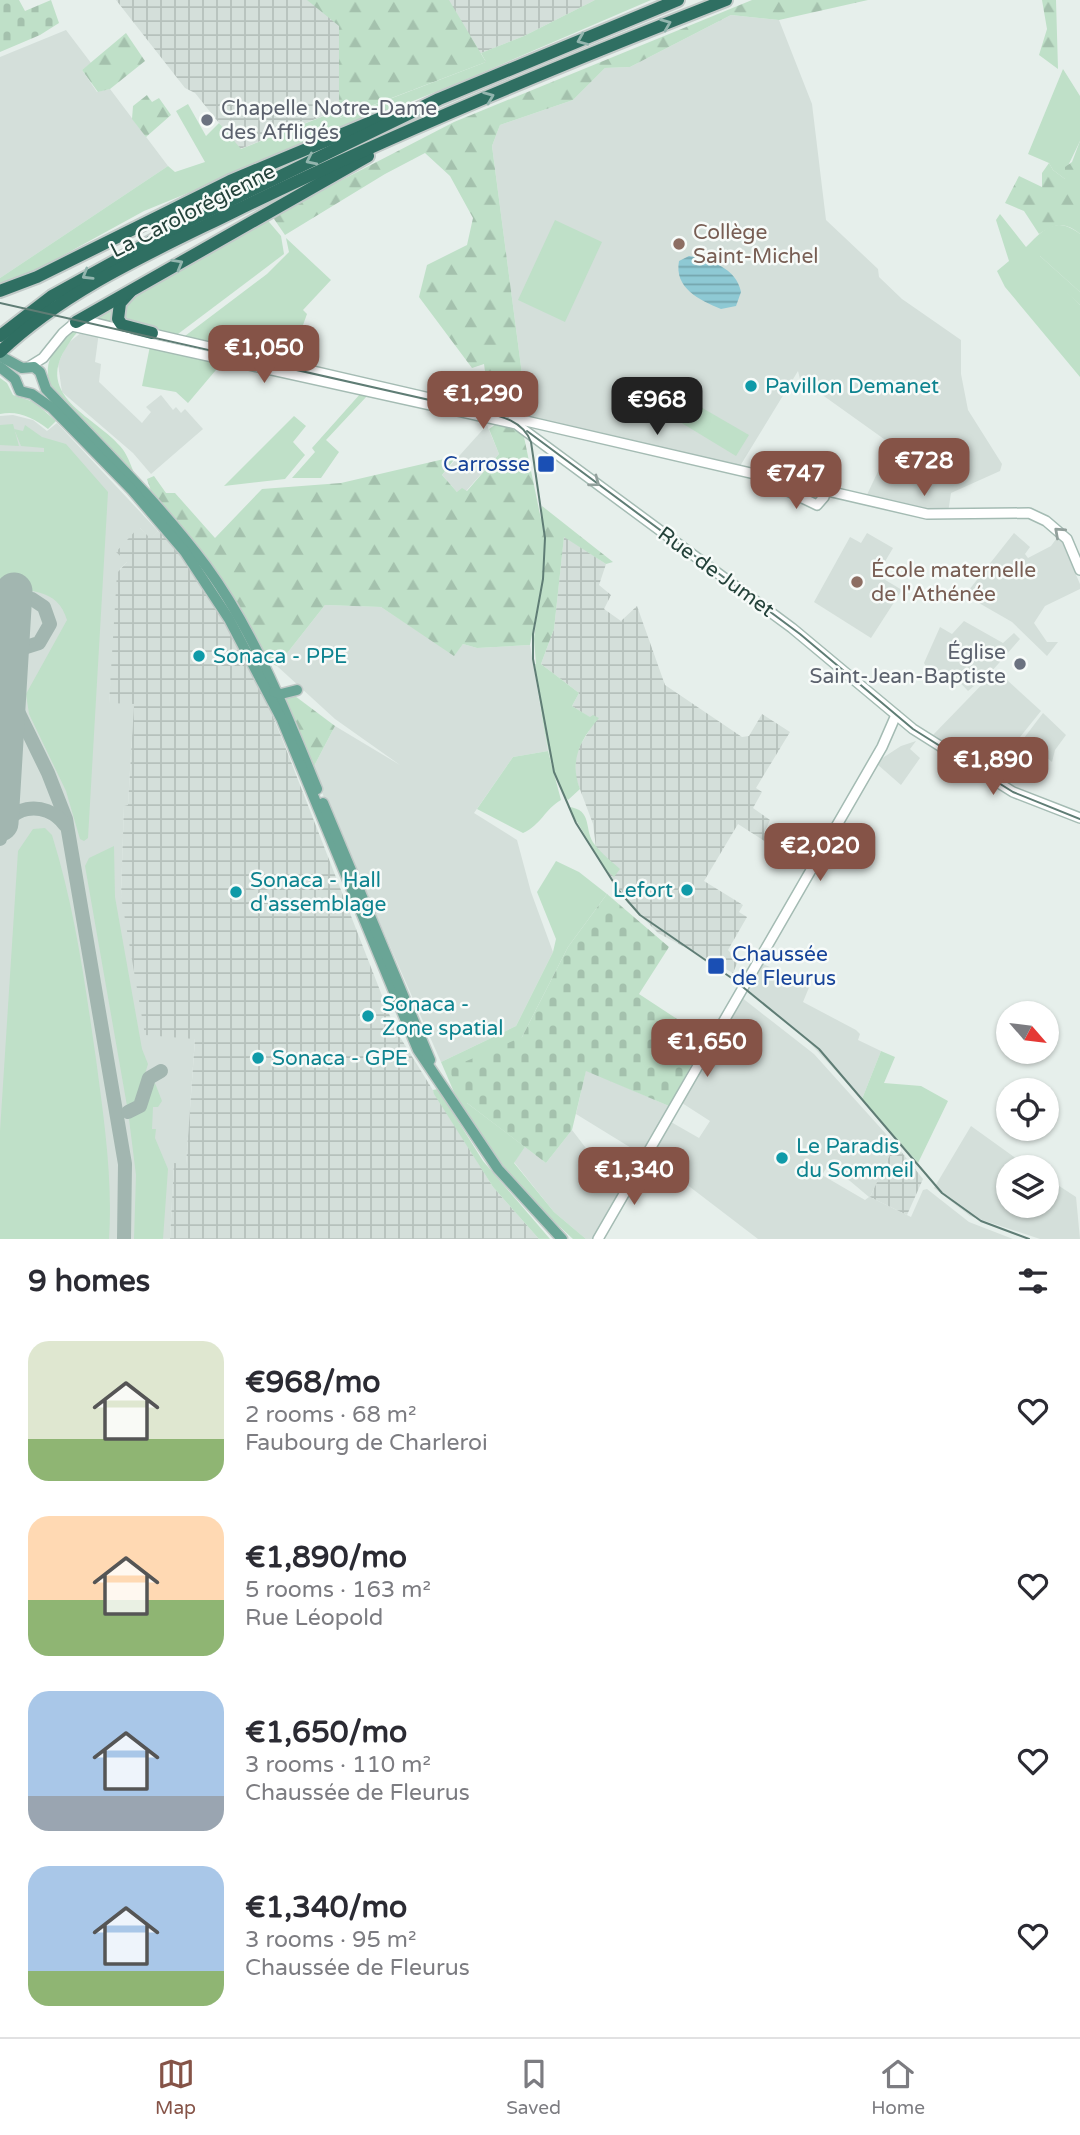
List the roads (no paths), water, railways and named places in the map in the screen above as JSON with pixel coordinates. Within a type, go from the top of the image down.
[{"type":"highway","name":"La Carolorégienne","points":[[0,336],[52,296],[143,243],[439,99],[678,0]]},
{"type":"highway","name":"La Carolorégienne","points":[[0,354],[58,307],[148,254],[344,158],[726,0]]},
{"type":"highway","points":[[0,291],[37,277],[230,181],[424,99],[439,99]]},
{"type":"highway","points":[[74,324],[327,177],[414,134],[425,123]]},
{"type":"highway","points":[[135,288],[120,303],[118,319],[122,325],[152,333]]},
{"type":"main road","points":[[18,371],[43,358],[74,324]]},
{"type":"main road","points":[[74,324],[152,333],[537,432],[589,439],[824,494],[927,514],[1035,515],[1061,534],[1072,546],[1080,570]]},
{"type":"main road","points":[[74,324],[516,424],[537,432]]},
{"type":"main road","points":[[0,354],[18,371],[20,391],[32,394],[65,419],[116,472],[185,552],[229,619],[262,678],[410,1033],[498,1169],[562,1239]]},
{"type":"main road","points":[[32,394],[40,389],[43,358]]},
{"type":"main road","points":[[0,367],[42,376]]},
{"type":"main road","points":[[42,376],[46,389],[140,484],[207,567],[255,648],[280,696],[399,980],[433,1071]]},
{"type":"main road","name":"Rue de Jumet","points":[[537,432],[800,634],[926,737],[1013,792],[1080,818]]},
{"type":"main road","points":[[589,439],[770,482],[817,505],[824,494]]},
{"type":"main road","points":[[116,472],[121,472],[134,486],[140,484]]},
{"type":"main road","points":[[802,498],[803,490],[807,488]]},
{"type":"main road","points":[[262,678],[280,696]]},
{"type":"main road","points":[[280,696],[297,690]]},
{"type":"main road","points":[[598,1239],[870,768],[894,724],[896,715]]},
{"type":"water","points":[[689,256],[714,263],[734,277],[741,292],[736,306],[721,309],[704,302],[684,286],[678,270],[679,261]]},
{"type":"tram line","points":[[0,303],[494,415],[520,426],[531,442],[545,538],[543,579],[533,634],[533,659],[554,772],[576,823],[619,891],[640,915],[733,979],[819,1049],[942,1193],[981,1221],[1029,1239]]},
{"type":"tram line","points":[[527,431],[800,634],[913,729],[1013,792],[1080,819]]},
{"type":"place","name":"Chapelle Notre-Dame des Affligés","points":[[207,120]]},
{"type":"place","name":"Collège Saint-Michel","points":[[679,244]]},
{"type":"place","name":"Pavillon Demanet","points":[[751,386]]},
{"type":"place","name":"Carrosse","points":[[546,464]]},
{"type":"place","name":"École maternelle de l'Athénée","points":[[857,582]]},
{"type":"place","name":"Sonaca - PPE","points":[[199,656]]},
{"type":"place","name":"Église Saint-Jean-Baptiste","points":[[1020,664]]},
{"type":"place","name":"Lefort","points":[[687,890]]},
{"type":"place","name":"Sonaca - Hall d'assemblage","points":[[236,892]]},
{"type":"place","name":"Chaussée de Fleurus","points":[[716,966]]},
{"type":"place","name":"Sonaca - Zone spatial","points":[[368,1016]]},
{"type":"place","name":"Sonaca - GPE","points":[[258,1058]]},
{"type":"place","name":"Le Paradis du Sommeil","points":[[782,1158]]}]
